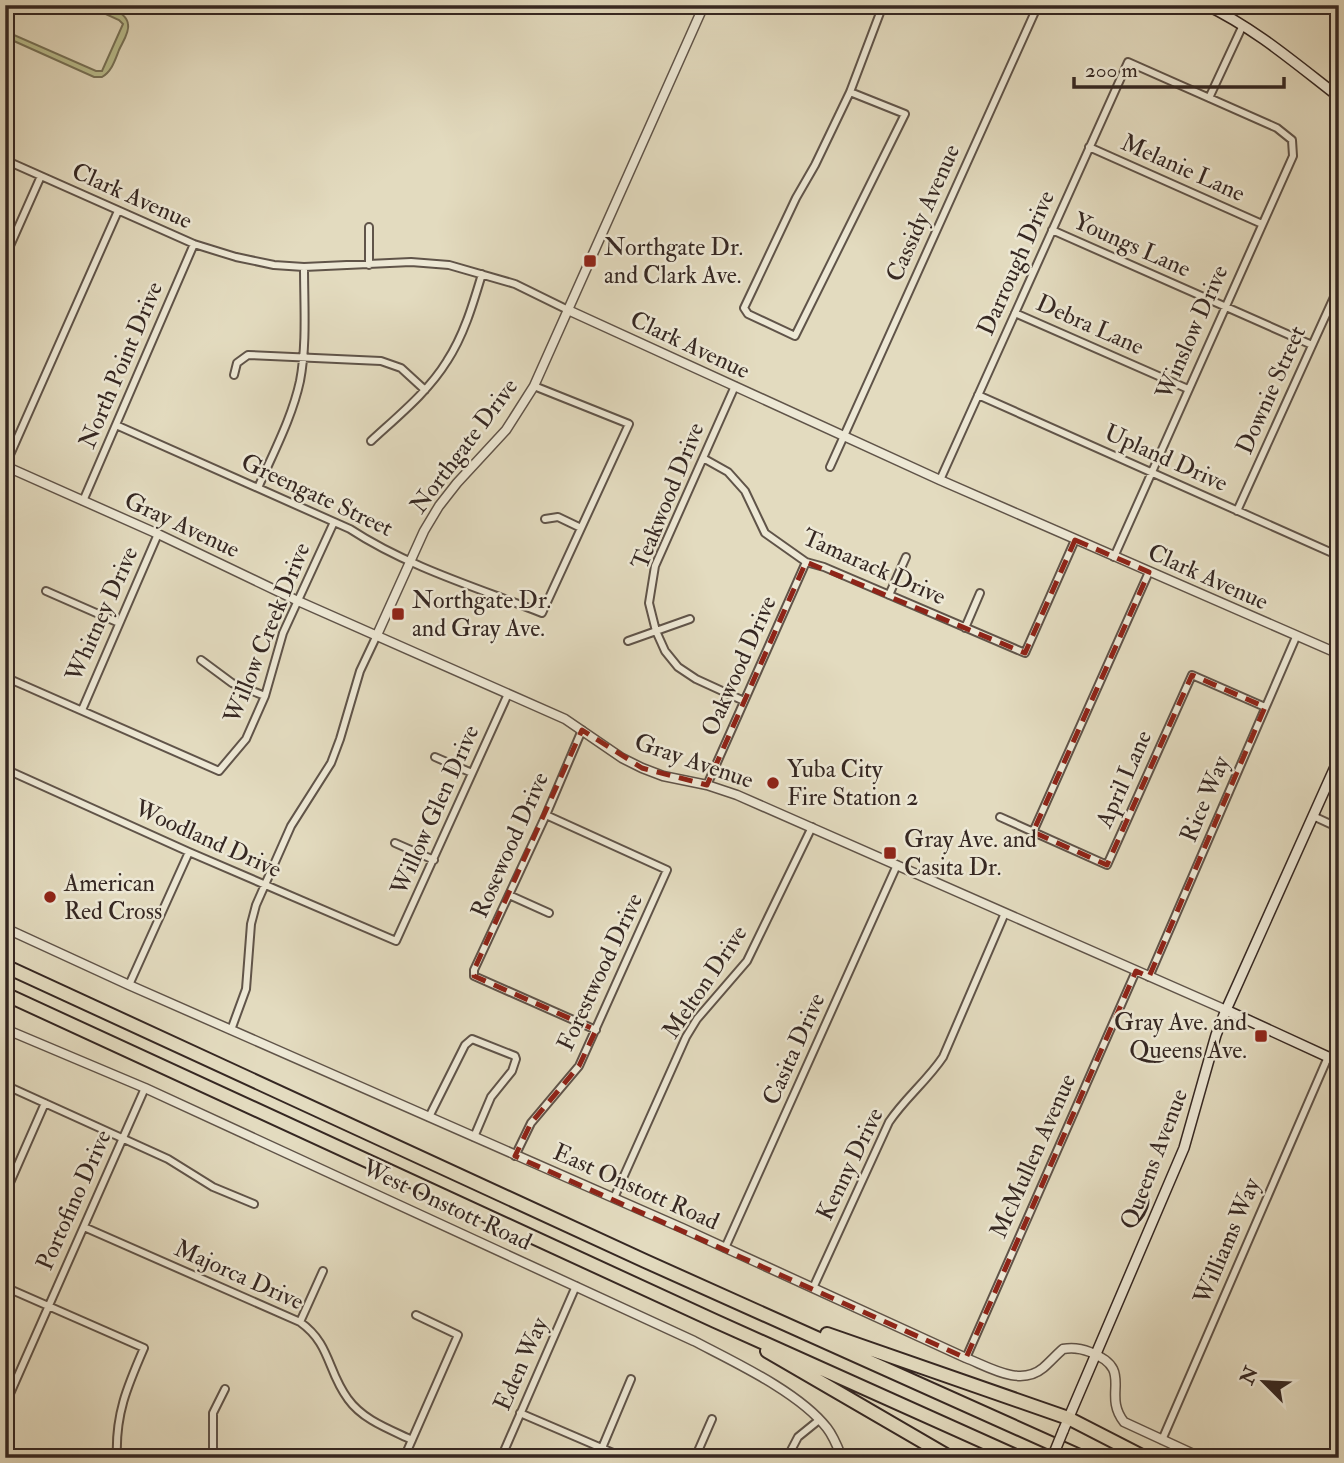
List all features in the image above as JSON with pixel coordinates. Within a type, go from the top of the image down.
[{"type":"highway","points":[[5,966],[645,1261],[1084,1458]]},
{"type":"highway","points":[[5,994],[715,1321],[1020,1458]]},
{"type":"highway","points":[[645,1261],[826,1334],[1068,1418],[1146,1458]]},
{"type":"highway","points":[[715,1321],[951,1458]]},
{"type":"main road","points":[[1206,5],[1275,46],[1339,96]]},
{"type":"main road","name":"Queens Avenue","points":[[1052,1458],[1184,1148],[1216,1035],[1226,1010],[1339,758]]},
{"type":"main road","name":"Gray Avenue","points":[[1226,1010],[1339,1062]]},
{"type":"street","name":"Northgate Drive","points":[[231,1030],[246,989],[251,924],[264,885],[292,826],[331,763],[360,671],[410,561],[439,506],[506,430],[534,386],[704,5]]},
{"type":"street","points":[[850,92],[905,114],[796,335],[748,314],[744,308],[850,92],[883,5]]},
{"type":"street","name":"Cassidy Avenue","points":[[830,467],[1038,5]]},
{"type":"street","points":[[1209,97],[1243,25]]},
{"type":"street","name":"Darrough Drive","points":[[940,480],[1128,62],[1209,97]]},
{"type":"street","name":"Winslow Drive","points":[[1114,557],[1293,156],[1292,140],[1277,128],[1209,97]]},
{"type":"street","name":"Melanie Lane","points":[[1089,148],[1262,224]]},
{"type":"street","name":"Clark Avenue","points":[[5,160],[194,244],[236,257],[274,265],[304,267],[411,262],[449,265],[515,284],[940,480],[1339,654]]},
{"type":"street","points":[[5,257],[41,176]]},
{"type":"street","points":[[5,466],[118,211]]},
{"type":"street","points":[[369,227],[369,265]]},
{"type":"street","name":"Youngs Lane","points":[[1052,230],[1312,345]]},
{"type":"street","name":"North Point Drive","points":[[83,501],[194,244]]},
{"type":"street","points":[[258,488],[290,413],[300,381],[303,356],[304,267]]},
{"type":"street","points":[[371,441],[425,390],[453,350],[469,318],[482,274]]},
{"type":"street","name":"Downie Street","points":[[1237,510],[1339,286]]},
{"type":"street","name":"Debra Lane","points":[[1014,313],[1188,389]]},
{"type":"street","points":[[234,375],[237,363],[248,355],[381,360],[401,368],[425,390]]},
{"type":"street","points":[[534,386],[629,424],[581,528],[558,517],[545,519]]},
{"type":"street","name":"Teakwood Drive","points":[[735,386],[655,566],[649,603],[656,631],[665,650],[678,667],[696,679],[744,701]]},
{"type":"street","name":"Upland Drive","points":[[978,395],[1339,556]]},
{"type":"street","name":"Greengate Street","points":[[116,425],[334,522],[410,561],[542,613],[581,528]]},
{"type":"street","name":"Tamarack Drive","points":[[703,458],[728,472],[745,491],[765,533],[806,562],[824,567],[1025,653],[1075,540]]},
{"type":"street","name":"Gray Avenue","points":[[5,466],[158,534],[298,601],[565,719],[622,758],[642,768],[737,795],[1226,1010]]},
{"type":"street","name":"Willow Creek Drive","points":[[5,677],[219,771],[246,738],[265,696],[284,633],[334,522]]},
{"type":"street","name":"Whitney Drive","points":[[82,710],[158,534]]},
{"type":"street","points":[[889,595],[906,557]]},
{"type":"street","name":"Oakwood Drive","points":[[707,785],[806,562]]},
{"type":"street","points":[[1033,832],[1149,572]]},
{"type":"street","points":[[46,591],[119,623]]},
{"type":"street","points":[[965,628],[980,593]]},
{"type":"street","points":[[628,642],[690,619]]},
{"type":"street","name":"Rice Way","points":[[1149,976],[1296,637]]},
{"type":"street","points":[[201,660],[232,683],[265,696]]},
{"type":"street","name":"April Lane","points":[[1000,817],[1107,865],[1192,675],[1265,707]]},
{"type":"street","name":"Willow Glen Drive","points":[[396,942],[508,694]]},
{"type":"street","name":"Rosewood Drive","points":[[582,730],[474,970],[474,976],[596,1030]]},
{"type":"street","points":[[435,757],[472,773]]},
{"type":"street","name":"Woodland Drive","points":[[5,769],[396,942]]},
{"type":"street","name":"Forestwood Drive","points":[[515,1156],[531,1123],[579,1066],[667,870],[546,815]]},
{"type":"street","points":[[1313,816],[1339,828]]},
{"type":"street","name":"Melton Drive","points":[[614,1198],[686,1037],[697,1019],[747,961],[812,827]]},
{"type":"street","points":[[395,842],[434,860]]},
{"type":"street","points":[[129,985],[189,852]]},
{"type":"street","name":"Casita Drive","points":[[725,1248],[897,865]]},
{"type":"street","points":[[509,895],[549,913]]},
{"type":"street","name":"Kenny Drive","points":[[813,1288],[890,1122],[901,1105],[929,1077],[943,1057],[1005,913]]},
{"type":"street","name":"East Onstott Road","points":[[5,928],[1010,1376],[1023,1376],[1042,1370],[1063,1349],[1080,1348],[1095,1354]]},
{"type":"street","points":[[1339,955],[1334,966],[1339,968]]},
{"type":"street","name":"McMullen Avenue","points":[[966,1357],[1136,971]]},
{"type":"street","name":"West Onstott Road","points":[[5,1029],[145,1088],[576,1286],[727,1359],[796,1400],[819,1420],[831,1435],[842,1458]]},
{"type":"street","points":[[429,1117],[469,1040],[480,1040],[516,1059],[512,1071],[491,1097],[474,1137]]},
{"type":"street","name":"Williams Way","points":[[1162,1440],[1328,1057]]},
{"type":"street","points":[[5,1085],[168,1159],[213,1186],[254,1204]]},
{"type":"street","name":"Portofino Drive","points":[[5,1405],[145,1088]]},
{"type":"street","points":[[5,1194],[45,1103]]},
{"type":"street","name":"Majorca Drive","points":[[84,1227],[299,1321],[315,1334],[323,1345],[338,1384],[349,1401],[363,1415],[412,1440]]},
{"type":"street","points":[[299,1321],[323,1271]]},
{"type":"street","name":"Eden Way","points":[[501,1458],[576,1286]]},
{"type":"street","points":[[5,1287],[144,1348],[120,1408],[116,1438],[117,1458]]},
{"type":"street","points":[[404,1458],[458,1335],[416,1315]]},
{"type":"street","points":[[1095,1354],[1114,1369],[1114,1404],[1116,1413],[1124,1422],[1202,1458]]},
{"type":"street","points":[[602,1448],[631,1379]]},
{"type":"street","points":[[213,1458],[214,1413],[225,1389]]},
{"type":"street","points":[[520,1413],[625,1458]]},
{"type":"street","points":[[695,1458],[712,1419]]},
{"type":"street","points":[[787,1458],[798,1437],[819,1420]]},
{"type":"highlighted area","points":[[1075,540],[1149,572],[1033,832],[1107,865],[1192,675],[1265,707],[1149,977],[1136,971],[966,1358],[515,1156],[531,1123],[579,1066],[596,1030],[474,976],[474,970],[582,730],[642,768],[707,785],[806,562],[1025,653]]},
{"type":"green space","points":[[86,5],[117,11],[128,24],[127,34],[113,65],[102,77],[94,77],[5,37],[5,31],[96,71],[102,71],[123,24]]},
{"type":"place","name":"Northgate Dr. and Clark Ave.","points":[[590,261]]},
{"type":"place","name":"Northgate Dr. and Gray Ave.","points":[[398,614]]},
{"type":"place","name":"Yuba City Fire Station 2","points":[[773,783]]},
{"type":"place","name":"Gray Ave. and Casita Dr.","points":[[890,853]]},
{"type":"place","name":"American Red Cross","points":[[50,897]]},
{"type":"place","name":"Gray Ave. and Queens Ave.","points":[[1261,1036]]}]
